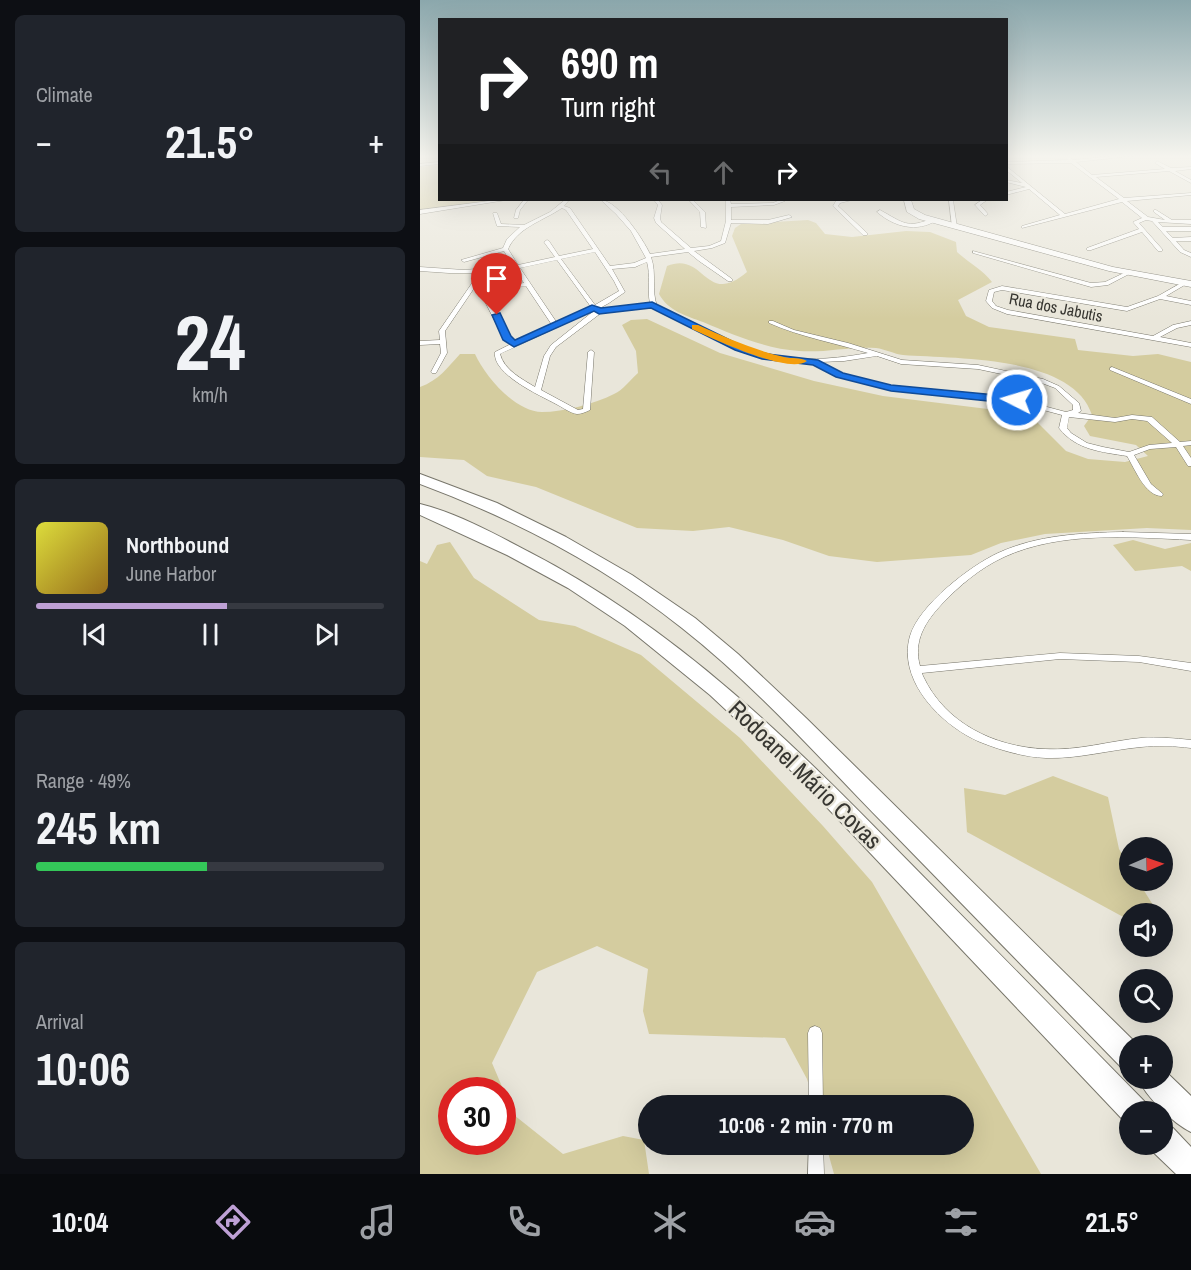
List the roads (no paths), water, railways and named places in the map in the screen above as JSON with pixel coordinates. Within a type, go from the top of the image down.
[{"type":"highway","name":"Rodoanel Mário Covas","points":[[420,480],[510,515],[566,545],[613,572],[688,624],[782,707],[1119,1045]]},
{"type":"highway","name":"Rodoanel Mário Covas","points":[[420,509],[458,524],[513,551],[580,589],[659,642],[706,681],[770,735],[810,775],[1124,1101]]},
{"type":"highway","points":[[1163,1089],[1191,1117]]},
{"type":"highway","points":[[1173,1151],[1191,1168]]},
{"type":"street","points":[[420,212],[435,210]]},
{"type":"street","points":[[516,217],[518,210]]},
{"type":"street","points":[[505,249],[511,236],[556,210]]},
{"type":"street","points":[[537,391],[547,356],[553,346],[597,309],[622,292],[569,210]]},
{"type":"street","points":[[615,210],[622,215],[648,257],[652,268],[652,305]]},
{"type":"street","points":[[659,210],[657,218],[659,223],[730,280]]},
{"type":"street","points":[[700,210],[704,227]]},
{"type":"street","points":[[608,268],[635,265],[648,257],[723,242],[729,221],[729,210]]},
{"type":"street","points":[[839,210],[866,234]]},
{"type":"street","points":[[910,210],[912,213],[937,221],[954,222],[1128,273],[1188,283]]},
{"type":"street","points":[[952,210],[954,222]]},
{"type":"street","points":[[981,210],[985,214]]},
{"type":"street","points":[[1057,210],[1064,216]]},
{"type":"street","points":[[1024,227],[1084,210]]},
{"type":"street","points":[[1135,210],[1154,221],[1190,224]]},
{"type":"street","points":[[1156,211],[1172,222]]},
{"type":"street","points":[[880,212],[892,222],[904,226],[937,221]]},
{"type":"street","points":[[495,214],[499,225],[525,226]]},
{"type":"street","points":[[729,221],[768,222],[789,217]]},
{"type":"street","points":[[1146,218],[1136,222],[1160,250]]},
{"type":"street","points":[[1154,221],[1180,249],[1191,255]]},
{"type":"street","points":[[1162,229],[1190,224]]},
{"type":"street","points":[[1089,249],[1142,230]]},
{"type":"street","points":[[1172,240],[1191,239]]},
{"type":"street","points":[[547,242],[556,258],[597,309]]},
{"type":"street","points":[[464,260],[505,249]]},
{"type":"street","points":[[505,249],[555,325]]},
{"type":"street","points":[[1180,249],[1191,249]]},
{"type":"street","points":[[420,269],[447,272],[516,267],[597,250]]},
{"type":"street","points":[[975,252],[1091,285],[1106,284],[1128,273]]},
{"type":"street","points":[[434,372],[444,353],[442,331],[484,270]]},
{"type":"street","name":"Rua dos Jabutis","points":[[1188,283],[1160,297],[1127,309],[1002,288],[994,289],[989,295],[991,305],[1001,310],[1191,345]]},
{"type":"street","points":[[514,344],[506,338],[484,294],[495,288],[526,284]]},
{"type":"street","points":[[1160,297],[1191,303]]},
{"type":"street","points":[[591,352],[586,410],[578,412],[537,391],[510,372],[497,358],[497,353],[514,344],[597,309],[652,305],[738,348],[777,359],[815,362],[878,354]]},
{"type":"street","points":[[771,322],[792,331],[901,362],[978,367],[1041,380],[1057,387],[1077,404],[1077,411],[1066,414]]},
{"type":"street","points":[[1154,338],[1175,326],[1191,323]]},
{"type":"street","points":[[420,343],[444,342]]},
{"type":"street","points":[[815,362],[839,375],[891,388],[1017,400],[1066,414],[1114,420],[1132,417],[1149,419],[1178,444],[1191,464]]},
{"type":"street","points":[[1112,369],[1191,402]]},
{"type":"street","points":[[1066,414],[1063,428],[1067,435],[1077,442],[1130,454],[1149,447],[1191,443]]},
{"type":"street","points":[[1130,454],[1148,485],[1160,494]]},
{"type":"street","points":[[1191,537],[1086,537],[1033,544],[994,558],[975,569],[942,598],[922,621],[914,638],[913,653],[916,670],[924,690],[939,710],[960,728],[1019,751],[1068,754],[1145,742],[1167,741],[1191,744]]},
{"type":"street","points":[[916,670],[1060,656],[1139,659],[1191,667]]},
{"type":"street","points":[[815,1033],[816,1095]]},
{"type":"street","points":[[816,1155],[816,1174]]}]
